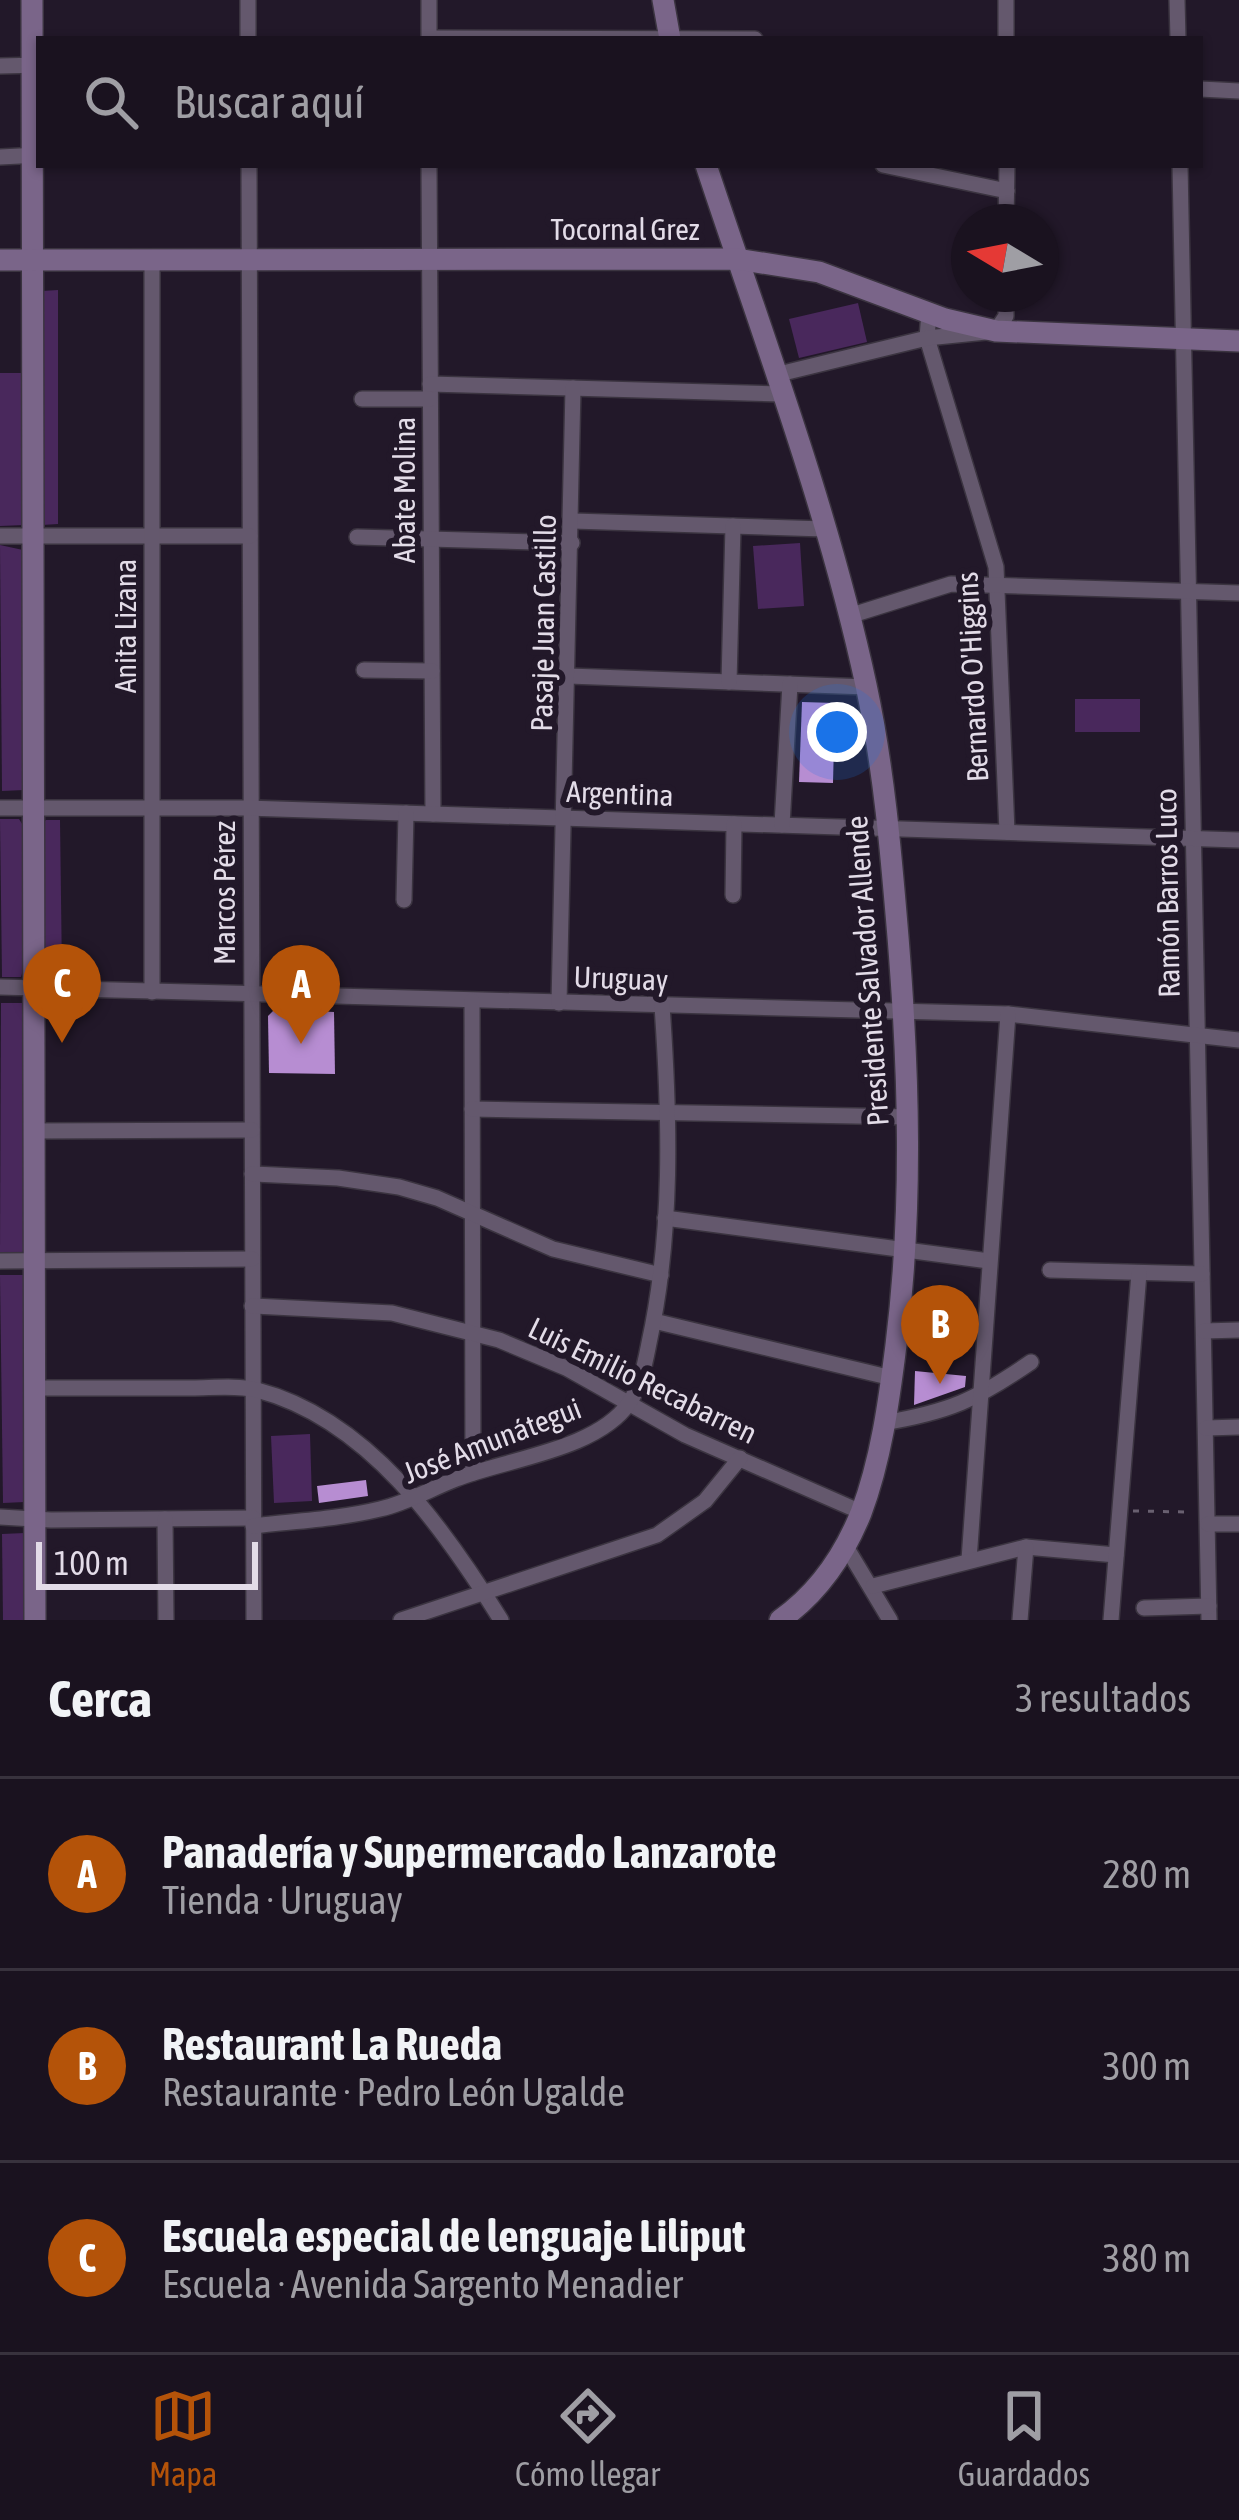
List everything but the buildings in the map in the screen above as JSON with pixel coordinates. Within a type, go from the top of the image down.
[{"type":"main road","points":[[32,0],[36,65],[32,261],[35,1620]]},
{"type":"main road","points":[[663,0],[670,36]]},
{"type":"main road","name":"Presidente Salvador Allende","points":[[707,168],[824,529],[866,687],[890,828],[904,1013],[908,1251],[883,1423],[861,1512],[845,1545],[815,1589],[780,1620]]},
{"type":"main road","name":"Tocornal Grez","points":[[0,260],[737,259],[819,272],[928,313],[996,331],[1239,341]]},
{"type":"street","points":[[248,0],[248,36]]},
{"type":"street","points":[[429,0],[429,36]]},
{"type":"street","points":[[1006,0],[1006,36]]},
{"type":"street","points":[[1177,0],[1178,36]]},
{"type":"street","points":[[0,66],[36,65]]},
{"type":"street","points":[[1203,89],[1239,91]]},
{"type":"street","points":[[0,158],[36,156]]},
{"type":"street","name":"Marcos Pérez","points":[[249,168],[254,1620]]},
{"type":"street","name":"Abate Molina","points":[[429,168],[433,814]]},
{"type":"street","points":[[897,168],[1006,191]]},
{"type":"street","points":[[1006,168],[1006,204]]},
{"type":"street","name":"Ramón Barros Luco","points":[[1180,168],[1209,1613]]},
{"type":"street","name":"Anita Lizana","points":[[152,260],[152,992]]},
{"type":"street","points":[[362,399],[430,391],[778,384],[927,338],[996,331],[1006,312]]},
{"type":"street","name":"Bernardo O'Higgins","points":[[928,313],[927,338],[999,585],[1007,832]]},
{"type":"street","name":"Pasaje Juan Castillo","points":[[559,1003],[573,388]]},
{"type":"street","points":[[573,521],[824,529]]},
{"type":"street","points":[[729,682],[733,526]]},
{"type":"street","points":[[0,536],[250,536]]},
{"type":"street","points":[[357,537],[572,542]]},
{"type":"street","points":[[849,616],[936,586],[1239,593]]},
{"type":"street","points":[[364,670],[432,671]]},
{"type":"street","points":[[569,676],[866,687]]},
{"type":"street","points":[[782,825],[790,684]]},
{"type":"street","name":"Argentina","points":[[0,808],[250,808],[1239,840]]},
{"type":"street","points":[[404,899],[406,813]]},
{"type":"street","points":[[733,895],[734,824]]},
{"type":"street","name":"Uruguay","points":[[0,987],[1009,1014],[1239,1040]]},
{"type":"street","points":[[472,1001],[473,1473]]},
{"type":"street","points":[[628,1405],[640,1379],[661,1275],[668,1112],[662,1006]]},
{"type":"street","points":[[969,1561],[1009,1014]]},
{"type":"street","points":[[472,1109],[909,1117]]},
{"type":"street","points":[[34,1130],[252,1130]]},
{"type":"street","points":[[252,1174],[380,1183],[418,1192],[553,1249],[661,1275]]},
{"type":"street","points":[[665,1218],[989,1261]]},
{"type":"street","points":[[0,1261],[252,1259]]},
{"type":"street","points":[[1050,1270],[1202,1274]]},
{"type":"street","points":[[1111,1620],[1139,1273]]},
{"type":"street","name":"Luis Emilio Recabarren","points":[[252,1306],[362,1309],[471,1332],[547,1358],[686,1436],[861,1512]]},
{"type":"street","points":[[654,1321],[892,1378]]},
{"type":"street","points":[[1204,1331],[1239,1330]]},
{"type":"street","points":[[883,1423],[937,1414],[980,1397],[1031,1362]]},
{"type":"street","points":[[34,1388],[253,1388],[304,1410],[371,1456],[413,1499],[501,1620]]},
{"type":"street","name":"José Amunátegui","points":[[0,1517],[253,1522],[357,1514],[413,1499],[473,1473],[588,1435],[628,1405]]},
{"type":"street","points":[[1206,1428],[1239,1427]]},
{"type":"street","points":[[401,1620],[657,1535],[705,1501],[740,1458]]},
{"type":"street","points":[[1207,1517],[1239,1524]]},
{"type":"street","points":[[165,1519],[166,1620]]},
{"type":"street","points":[[845,1545],[890,1620]]},
{"type":"street","points":[[873,1586],[1025,1547],[1116,1555]]},
{"type":"street","points":[[1020,1620],[1025,1547]]},
{"type":"street","points":[[1144,1608],[1209,1613]]},
{"type":"path","points":[[1130,1510],[1207,1517]]},
{"type":"shaded area","points":[[58,290],[58,524],[42,525],[42,291]]},
{"type":"shaded area","points":[[858,303],[867,342],[799,358],[789,319]]},
{"type":"shaded area","points":[[0,373],[27,373],[24,525],[0,526]]},
{"type":"shaded area","points":[[800,543],[804,606],[758,609],[753,546]]},
{"type":"shaded area","points":[[0,545],[23,550],[24,790],[2,791]]},
{"type":"shaded area","points":[[1075,699],[1140,699],[1140,732],[1075,732]]},
{"type":"shaded area","points":[[0,819],[19,819],[24,827],[21,977],[2,977]]},
{"type":"shaded area","points":[[60,820],[62,975],[47,975],[42,966],[41,824]]},
{"type":"shaded area","points":[[1,1003],[25,1003],[27,1253],[0,1254]]},
{"type":"shaded area","points":[[0,1275],[27,1275],[25,1502],[3,1503]]},
{"type":"shaded area","points":[[310,1434],[312,1501],[274,1503],[271,1436]]},
{"type":"shaded area","points":[[25,1533],[26,1620],[3,1620],[2,1534]]},
{"type":"place","name":"Escuela especial de lenguaje Liliput","points":[[62,1043]]},
{"type":"place","name":"Panadería y Supermercado Lanzarote","points":[[301,1044]]},
{"type":"place","name":"Restaurant La Rueda","points":[[940,1384]]}]
